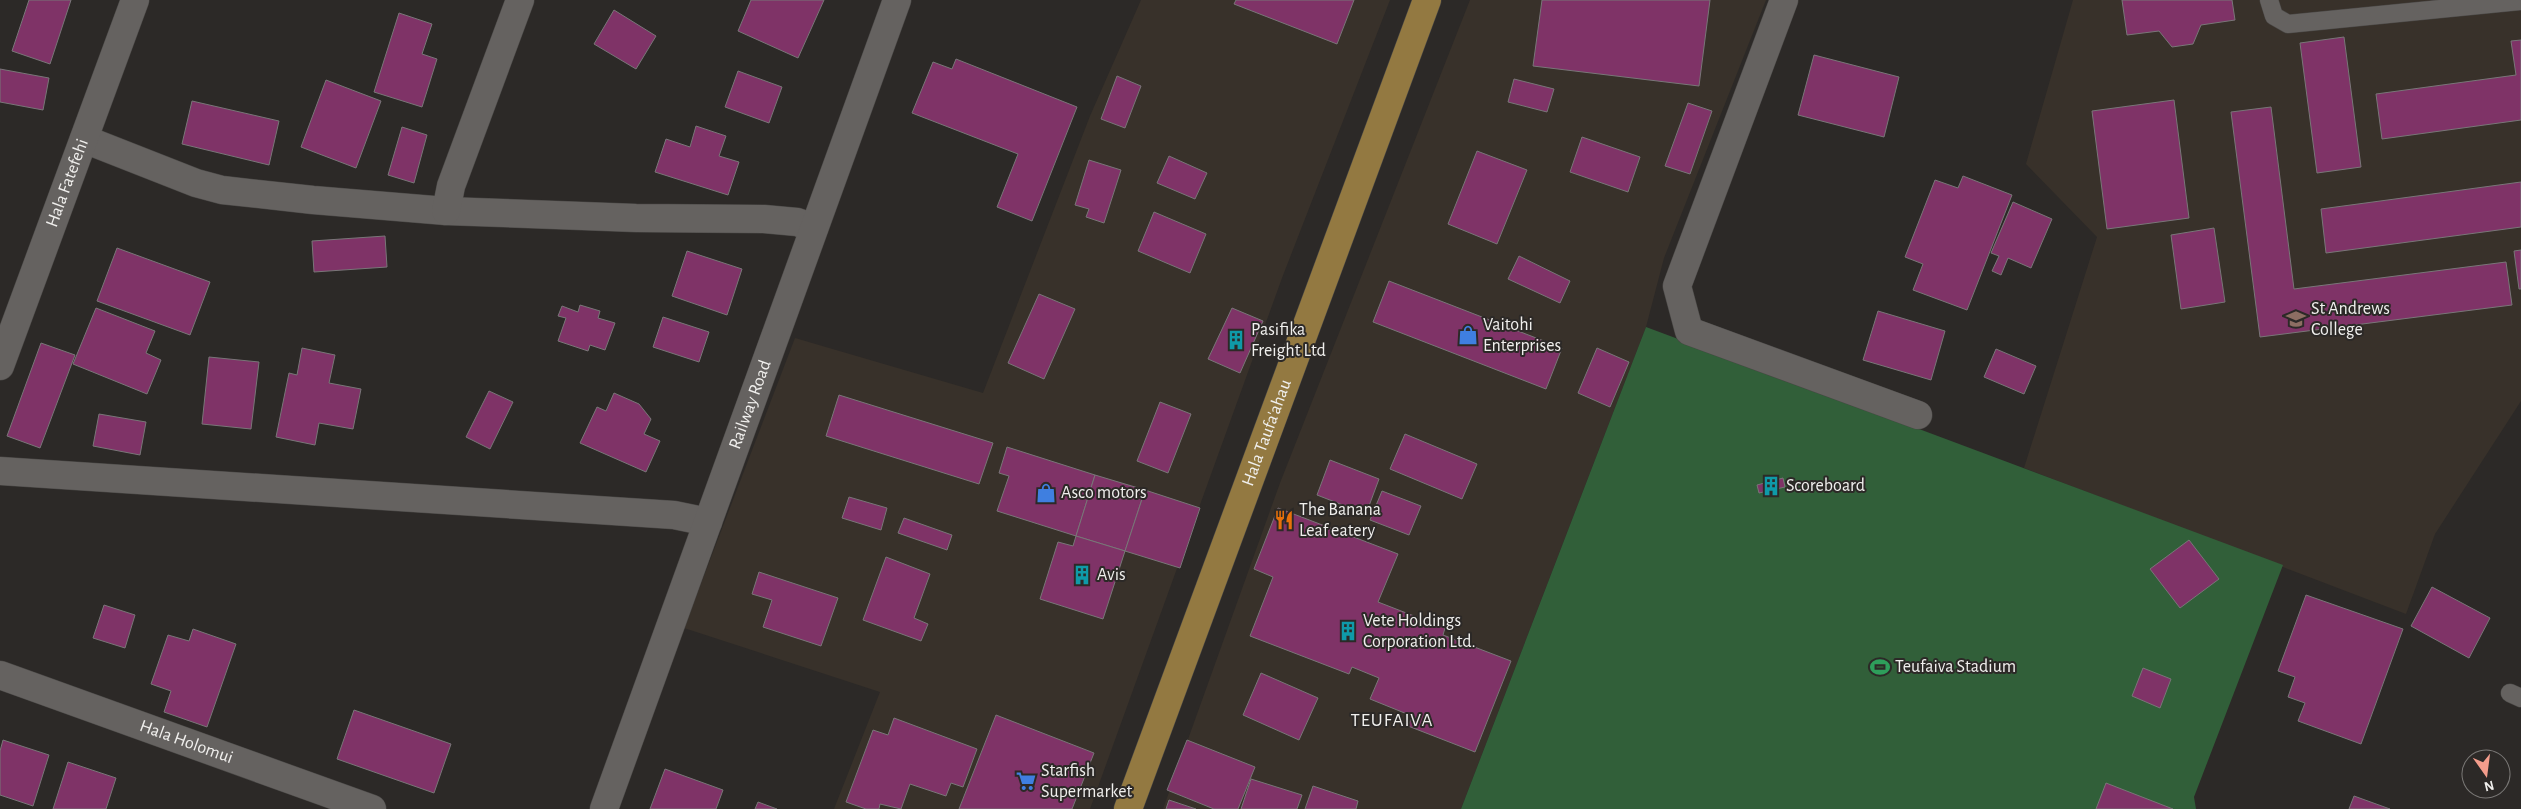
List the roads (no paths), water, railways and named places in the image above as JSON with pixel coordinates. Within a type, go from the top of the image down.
[{"type":"main road","name":"Hala Taufa'ahau","points":[[1128,809],[1427,0]]},
{"type":"street","name":"Hala Fatefehi","points":[[0,366],[135,0]]},
{"type":"street","points":[[446,210],[451,186],[520,0]]},
{"type":"street","name":"Railway Road","points":[[604,809],[897,0]]},
{"type":"street","points":[[1784,0],[1677,286],[1689,331],[1918,415]]},
{"type":"street","points":[[84,139],[196,183],[222,190],[313,200],[446,210],[636,218],[764,219],[797,222],[814,228]]},
{"type":"street","points":[[0,471],[674,515],[708,522]]},
{"type":"street","name":"Hala Holomui","points":[[0,675],[372,809]]},
{"type":"lane","points":[[2269,0],[2274,16],[2288,24],[2516,2]]},
{"type":"lane","points":[[2494,0],[2516,2]]},
{"type":"place","name":"St Andrews College","points":[[2296,319]]},
{"type":"place","name":"Vaitohi Enterprises","points":[[1468,335]]},
{"type":"place","name":"Pasifika Freight Ltd","points":[[1236,340]]},
{"type":"place","name":"Scoreboard","points":[[1771,486]]},
{"type":"place","name":"Asco motors","points":[[1046,493]]},
{"type":"place","name":"The Banana Leaf eatery","points":[[1284,520]]},
{"type":"place","name":"Avis","points":[[1082,575]]},
{"type":"place","name":"Vete Holdings Corporation Ltd.","points":[[1348,631]]},
{"type":"place","name":"Teufaiva Stadium","points":[[1880,667]]},
{"type":"place","name":"Starfish Supermarket","points":[[1026,781]]},
{"type":"district","name":"TEUFAIVA","points":[[1392,720]]}]
